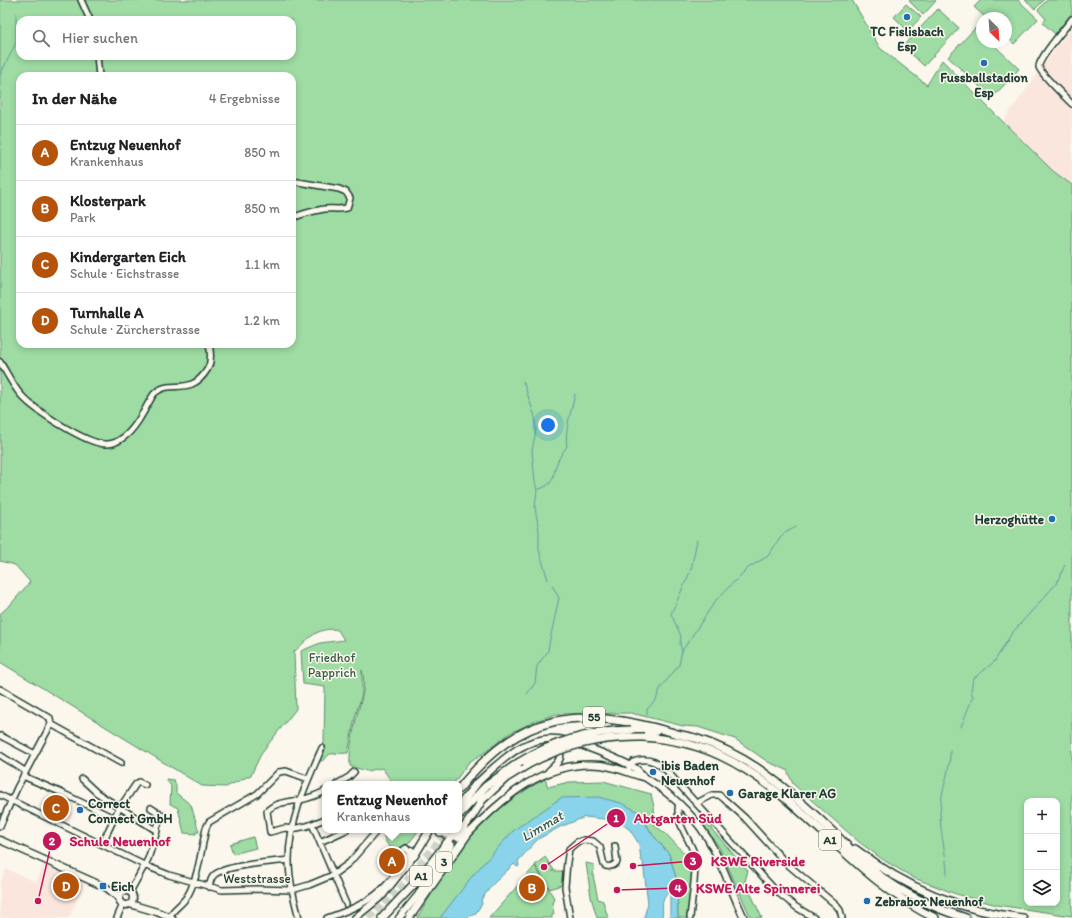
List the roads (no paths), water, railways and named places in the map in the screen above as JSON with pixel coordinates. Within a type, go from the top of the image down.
[{"type":"highway","name":"55","points":[[462,785],[479,765],[504,743],[522,732],[543,723],[563,719],[594,717],[655,727],[672,733]]},
{"type":"highway","name":"A1","points":[[462,812],[486,786],[518,762],[546,748],[594,734],[631,730],[672,733],[714,744],[749,762],[789,792],[867,865],[892,884],[928,903],[966,918]]},
{"type":"highway","name":"A1","points":[[462,824],[484,798],[506,778],[527,765],[553,752],[586,742],[615,738],[644,737],[674,741],[702,748],[724,757],[745,769],[784,798],[887,889],[911,906],[935,918]]},
{"type":"highway","points":[[462,802],[477,783]]},
{"type":"highway","points":[[462,830],[484,798]]},
{"type":"highway","points":[[410,918],[469,832]]},
{"type":"highway","points":[[412,853],[428,833]]},
{"type":"highway","name":"A1","points":[[382,918],[413,885],[455,833]]},
{"type":"highway","points":[[420,892],[460,833]]},
{"type":"highway","name":"A1","points":[[834,833],[883,869],[928,893],[972,908],[1023,918]]},
{"type":"main road","name":"3","points":[[462,797],[514,751],[526,744],[546,738],[553,738],[577,744],[606,754],[628,769]]},
{"type":"main road","points":[[538,740],[554,744],[560,751],[560,760],[547,774]]},
{"type":"main road","name":"3","points":[[399,918],[458,844],[508,796],[528,783],[547,774],[568,767],[585,765],[636,769],[645,777],[657,784],[679,803],[697,822],[710,842],[719,859],[744,918]]},
{"type":"main road","name":"3","points":[[355,918],[383,895],[412,853],[439,833]]},
{"type":"main road","points":[[0,840],[107,888],[123,892],[157,912],[171,917]]},
{"type":"main road","points":[[107,888],[119,898],[120,902],[123,904],[131,898]]},
{"type":"main road","points":[[119,898],[120,894],[123,892]]},
{"type":"street","points":[[81,0],[88,16]]},
{"type":"street","points":[[1072,19],[1049,49],[1039,66],[1047,78],[1072,104]]},
{"type":"street","points":[[97,60],[98,72]]},
{"type":"street","points":[[296,182],[339,189],[346,192],[350,198],[347,208],[338,210],[326,209],[313,211],[296,217]]},
{"type":"street","points":[[0,362],[21,395],[28,401],[69,430],[85,438],[107,444],[116,442],[126,436],[155,393],[163,388],[184,386],[196,382],[202,377],[209,366],[211,356],[210,348]]},
{"type":"street","points":[[0,690],[50,718],[51,724],[23,776],[0,826]]},
{"type":"street","points":[[51,724],[121,763]]},
{"type":"street","points":[[1,736],[35,754]]},
{"type":"street","points":[[299,918],[292,890],[289,860],[292,829],[300,800],[322,748]]},
{"type":"street","points":[[0,756],[26,771]]},
{"type":"street","points":[[628,769],[636,761],[645,760],[660,764],[670,773],[776,891],[796,907],[814,918]]},
{"type":"street","points":[[171,917],[174,909],[186,899],[193,882],[206,828],[209,822],[257,794],[279,772],[286,771],[308,779]]},
{"type":"street","points":[[342,781],[354,772]]},
{"type":"street","points":[[23,776],[114,818]]},
{"type":"street","points":[[82,779],[97,793],[156,830]]},
{"type":"street","points":[[102,844],[114,818],[136,784],[139,782],[145,786]]},
{"type":"street","points":[[322,792],[300,800],[289,800],[270,808],[267,811],[268,833],[285,828],[292,829],[310,825],[322,820]]},
{"type":"street","name":"Weststrasse","points":[[0,795],[144,865],[169,875],[222,890],[292,890],[309,885],[333,875],[350,863],[375,833]]},
{"type":"street","points":[[697,803],[712,795],[719,795],[724,798],[745,818],[786,863],[836,905],[840,910],[842,918]]},
{"type":"street","points":[[679,803],[678,814],[695,856],[694,885],[690,918]]},
{"type":"street","points":[[131,898],[157,833],[156,830],[162,815],[151,808]]},
{"type":"street","points":[[310,825],[320,842],[346,904]]},
{"type":"street","points":[[320,842],[340,833]]},
{"type":"street","points":[[570,918],[565,887],[569,849],[576,842],[584,840],[593,841],[600,847],[604,865],[614,866],[617,862],[615,846]]},
{"type":"street","points":[[327,918],[353,909],[373,898],[392,879],[412,853]]},
{"type":"street","points":[[209,887],[211,878],[222,871],[249,864],[289,860]]},
{"type":"street","points":[[117,918],[123,904]]},
{"type":"water","name":"Limmat","points":[[598,797],[621,803],[639,812],[652,834],[669,854],[677,881],[678,918],[670,918],[670,893],[666,894],[663,900],[662,918],[644,917],[648,903],[643,862],[641,860],[639,844],[630,830],[622,824],[613,820],[585,817],[560,827],[538,839],[518,861],[519,866],[517,867],[514,864],[492,885],[481,900],[482,904],[475,914],[466,918],[440,918],[473,875],[514,830],[561,798]]},
{"type":"waterway","points":[[0,75],[16,43],[16,13]]},
{"type":"waterway","points":[[523,381],[535,417],[536,430],[532,451],[537,490],[535,508],[539,531],[539,550],[548,580]]},
{"type":"waterway","points":[[537,490],[550,483],[560,456],[567,446],[567,427],[575,394]]},
{"type":"waterway","points":[[647,714],[647,709],[656,700],[660,689],[679,665],[682,651],[716,600],[748,568],[768,556],[783,534],[796,527]]},
{"type":"waterway","points":[[682,651],[680,644],[681,636],[671,614],[691,570],[697,540]]},
{"type":"waterway","points":[[961,727],[973,696],[971,691],[973,679],[994,662],[1012,633],[1056,584],[1065,565]]},
{"type":"waterway","points":[[527,694],[535,683],[537,666],[548,651],[559,598],[552,585]]},
{"type":"waterway","points":[[947,875],[940,811],[950,750]]},
{"type":"tunnel","points":[[369,918],[401,887],[445,834]]},
{"type":"place","name":"TC Fislisbach Esp","points":[[907,17]]},
{"type":"place","name":"Fussballstadion Esp","points":[[984,63]]},
{"type":"place","name":"Herzoghütte","points":[[1052,519]]},
{"type":"place","name":"ibis Baden Neuenhof","points":[[653,772]]},
{"type":"place","name":"Garage Klarer AG","points":[[730,793]]},
{"type":"place","name":"Kindergarten Eich","points":[[56,808]]},
{"type":"place","name":"Correct Connect GmbH","points":[[80,810]]},
{"type":"place","name":"Entzug Neuenhof","points":[[392,861]]},
{"type":"place","name":"KSWE Riverside","points":[[633,866]]},
{"type":"place","name":"Abtgarten Süd","points":[[544,867]]},
{"type":"place","name":"Turnhalle A","points":[[66,886]]},
{"type":"place","name":"Eich","points":[[103,886]]},
{"type":"place","name":"Klosterpark","points":[[532,888]]},
{"type":"place","name":"KSWE Alte Spinnerei","points":[[617,890]]},
{"type":"place","name":"Schule Neuenhof","points":[[38,901]]},
{"type":"place","name":"Zebrabox Neuenhof","points":[[867,901]]},
{"type":"park label","name":"Friedhof Papprich","points":[[332,664]]}]
